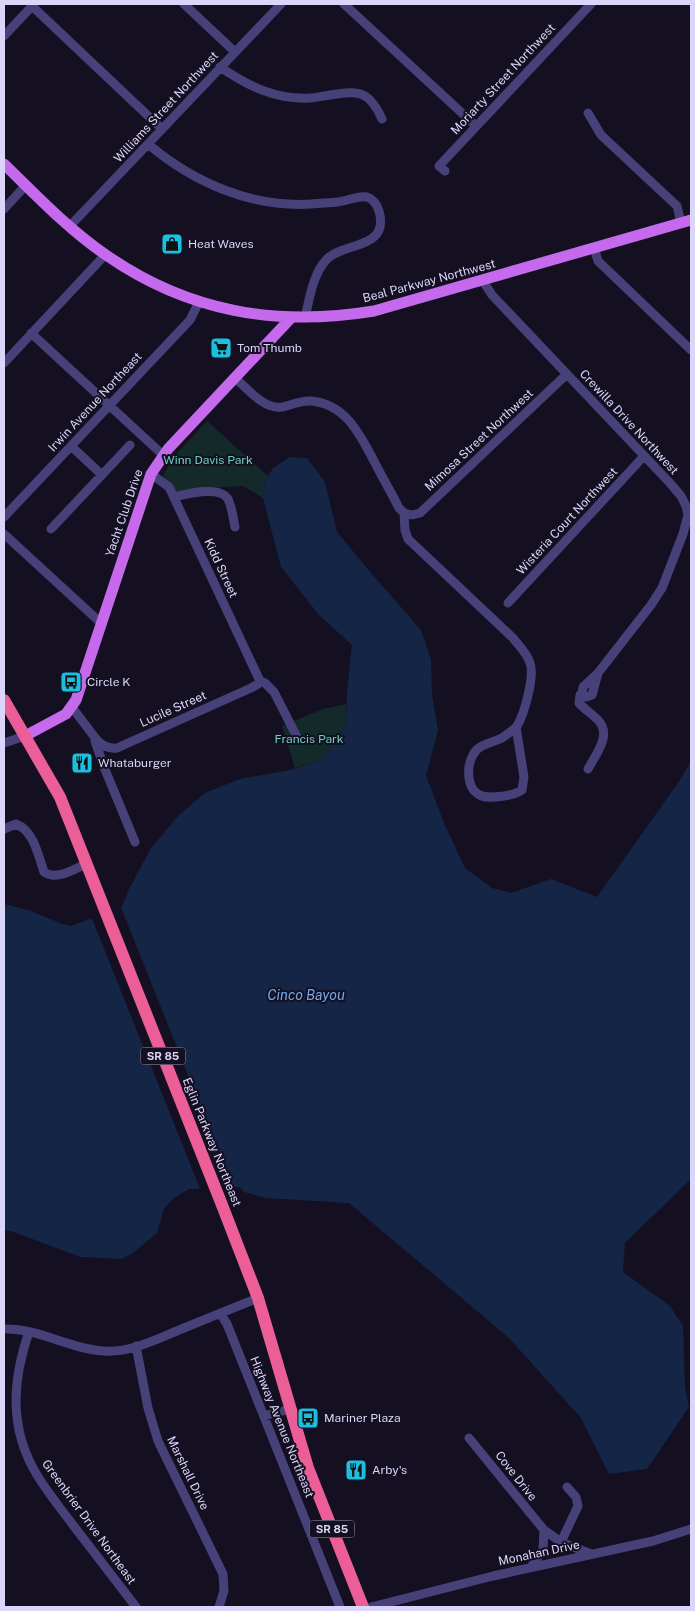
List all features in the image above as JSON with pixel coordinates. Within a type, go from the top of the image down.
[{"type":"highway","name":"Eglin Parkway Northeast","points":[[4,700],[60,798],[222,1205],[258,1298],[308,1468],[363,1607]]},
{"type":"main road","name":"Beal Parkway Northwest","points":[[4,164],[70,226],[105,254],[152,282],[199,302],[251,314],[291,318],[348,315],[374,311],[686,221]]},
{"type":"main road","name":"Yacht Club Drive","points":[[25,736],[66,714],[76,700],[151,474],[163,455],[291,318]]},
{"type":"street","points":[[184,4],[235,52]]},
{"type":"street","name":"Williams Street Northwest","points":[[70,226],[280,4]]},
{"type":"street","points":[[344,4],[476,126]]},
{"type":"street","name":"Moriarty Street Northwest","points":[[445,171],[438,166],[591,4]]},
{"type":"street","points":[[4,36],[33,5],[162,130]]},
{"type":"street","points":[[220,67],[249,85],[282,96],[309,98],[354,92],[364,95],[372,102],[382,119]]},
{"type":"street","points":[[588,113],[601,135],[677,206],[686,221]]},
{"type":"street","points":[[148,144],[199,179],[248,197],[292,204],[338,202],[361,197],[372,200],[380,219],[379,231],[369,241],[335,253],[327,259],[315,280],[305,318]]},
{"type":"street","points":[[4,208],[26,185]]},
{"type":"street","points":[[594,248],[598,261],[691,350]]},
{"type":"street","points":[[4,363],[105,254]]},
{"type":"street","name":"Crewilla Drive Northwest","points":[[483,280],[492,295],[681,496],[686,506],[687,521],[666,580],[657,596],[598,673],[583,687],[580,695],[579,703],[602,725],[604,736],[588,769]]},
{"type":"street","name":"Irwin Avenue Northeast","points":[[4,517],[190,320],[199,302]]},
{"type":"street","points":[[31,333],[163,455]]},
{"type":"street","name":"Mimosa Street Northwest","points":[[404,513],[412,515],[420,512],[567,374]]},
{"type":"street","points":[[235,378],[271,406],[278,407],[304,400],[313,401],[327,404],[344,415],[355,427],[399,508],[404,513],[405,530],[408,539],[513,638],[525,654],[530,663],[532,677],[528,696],[516,727],[524,777],[522,790],[517,793],[497,797],[486,797],[478,794],[473,790],[469,779],[470,762],[473,753],[483,745],[502,738],[516,727]]},
{"type":"street","points":[[50,529],[130,444]]},
{"type":"street","points":[[71,446],[102,475]]},
{"type":"street","name":"Wisteria Court Northwest","points":[[508,603],[644,456]]},
{"type":"street","name":"Kidd Street","points":[[151,474],[178,496],[249,659],[260,681],[265,683],[274,692],[298,739]]},
{"type":"street","points":[[178,496],[206,492],[225,495],[229,502],[235,527]]},
{"type":"street","points":[[4,534],[101,623]]},
{"type":"street","name":"Lucile Street","points":[[96,739],[109,748],[117,748],[251,688],[260,681]]},
{"type":"street","points":[[71,706],[96,739],[104,766],[135,842]]},
{"type":"street","points":[[4,743],[25,736]]},
{"type":"street","points":[[4,829],[16,824],[25,827],[30,834],[44,872],[49,876],[56,876],[86,864]]},
{"type":"street","points":[[4,1329],[29,1332],[104,1351],[126,1349],[258,1298]]},
{"type":"street","name":"Highway Avenue Northeast","points":[[220,1314],[226,1324],[264,1416],[340,1607]]},
{"type":"street","name":"Greenbrier Drive Northeast","points":[[29,1332],[20,1358],[15,1391],[17,1422],[28,1457],[42,1484],[136,1607]]},
{"type":"street","name":"Marshall Drive","points":[[136,1346],[148,1408],[158,1441],[223,1574],[224,1591],[219,1607]]},
{"type":"street","points":[[264,1416],[290,1409]]},
{"type":"street","name":"Cove Drive","points":[[469,1438],[544,1530],[560,1542],[591,1555]]},
{"type":"street","points":[[560,1542],[578,1506],[576,1497],[566,1487]]},
{"type":"street","name":"Monahan Drive","points":[[372,1607],[531,1567],[653,1541],[691,1529]]},
{"type":"street","points":[[531,1567],[543,1550],[544,1530]]},
{"type":"green space","name":"Winn Davis Park","points":[[207,421],[268,476],[265,481],[263,498],[243,486],[193,489],[174,493],[163,475],[177,453]]},
{"type":"green space","name":"Francis Park","points":[[346,704],[346,724],[322,760],[295,768],[282,726],[323,709]]},
{"type":"water","name":"Cinco Bayou","points":[[290,457],[307,458],[325,482],[337,532],[421,630],[431,660],[432,695],[438,730],[426,776],[444,823],[465,868],[492,888],[511,893],[551,879],[597,897],[680,780],[691,761],[691,1179],[625,1243],[623,1272],[670,1306],[683,1326],[685,1387],[689,1407],[647,1469],[609,1474],[581,1418],[509,1338],[349,1203],[266,1198],[244,1192],[240,1187],[189,1189],[174,1198],[164,1209],[157,1233],[133,1253],[122,1259],[80,1257],[4,1230],[4,904],[31,911],[71,926],[122,907],[129,889],[151,848],[179,815],[205,793],[240,779],[290,770],[322,760],[346,724],[347,691],[352,645],[319,615],[281,567],[263,498],[265,481],[273,468]]},
{"type":"pier","points":[[120,905],[234,1190],[201,1191],[91,916]]},
{"type":"place","name":"Heat Waves","points":[[172,244]]},
{"type":"place","name":"Tom Thumb","points":[[221,348]]},
{"type":"place","name":"Circle K","points":[[71,682]]},
{"type":"place","name":"Whataburger","points":[[82,763]]},
{"type":"place","name":"Mariner Plaza","points":[[308,1418]]},
{"type":"place","name":"Arby's","points":[[356,1470]]}]
